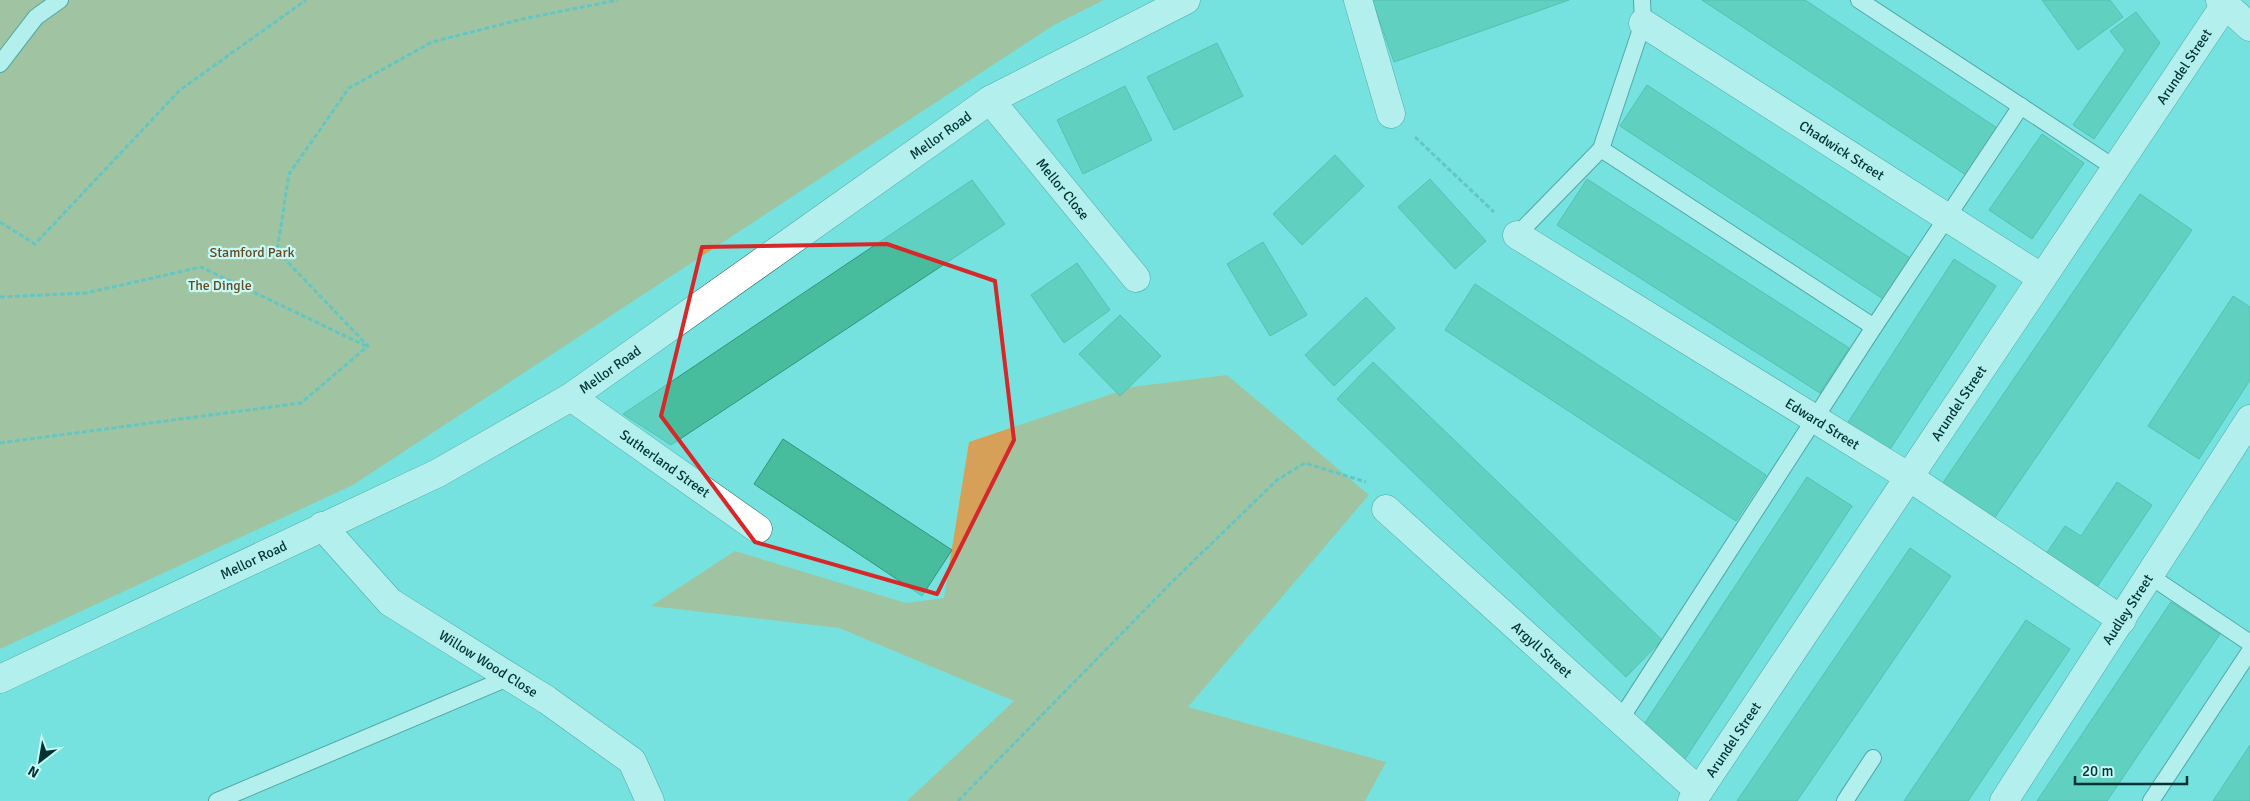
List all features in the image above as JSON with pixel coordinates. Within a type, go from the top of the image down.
[{"type":"main road","name":"Mellor Road","points":[[0,679],[438,472],[571,397],[990,100],[1186,0]]},
{"type":"main road","points":[[1358,0],[1391,114]]},
{"type":"main road","points":[[2223,3],[2250,27]]},
{"type":"main road","name":"Arundel Street","points":[[1695,796],[2116,168],[2223,3]]},
{"type":"main road","name":"Chadwick Street","points":[[1643,11],[1948,217],[2042,278]]},
{"type":"main road","name":"Mellor Close","points":[[990,100],[1136,278]]},
{"type":"main road","name":"Edward Street","points":[[1518,235],[1909,477],[2122,620]]},
{"type":"main road","name":"Sutherland Street","points":[[571,397],[758,530]]},
{"type":"main road","name":"Audley Street","points":[[2004,801],[2250,419]]},
{"type":"main road","name":"Argyll Street","points":[[1386,509],[1620,720],[1695,796]]},
{"type":"main road","name":"Willow Wood Close","points":[[322,526],[390,602],[510,677],[632,761],[650,801]]},
{"type":"lane","points":[[0,64],[36,17],[60,0]]},
{"type":"lane","points":[[1859,0],[2116,168]]},
{"type":"lane","points":[[1518,235],[1602,149],[1643,11]]},
{"type":"lane","points":[[1620,720],[1874,327],[2021,106]]},
{"type":"lane","points":[[1602,149],[1874,327]]},
{"type":"lane","points":[[2150,576],[2250,643]]},
{"type":"lane","points":[[2151,801],[2250,651]]},
{"type":"lane","points":[[216,801],[510,677]]},
{"type":"lane","points":[[1845,801],[1873,758]]},
{"type":"path","points":[[0,222],[35,244],[180,90],[306,0]]},
{"type":"path","points":[[368,346],[277,251],[289,174],[349,88],[432,42],[526,18],[618,0]]},
{"type":"path","points":[[1391,114],[1518,235]]},
{"type":"path","points":[[0,297],[86,293],[201,267],[368,346]]},
{"type":"path","points":[[0,443],[301,403],[368,346]]},
{"type":"path","points":[[958,801],[1168,585],[1277,480],[1305,463],[1385,488],[1386,509]]},
{"type":"highlighted area","points":[[887,244],[995,281],[1014,440],[937,594],[755,542],[661,416],[702,247]]},
{"type":"green space","name":"Stamford Park","points":[[0,0],[1104,0],[1054,25],[353,485],[0,649]]},
{"type":"green space","points":[[1227,375],[1369,495],[1188,707],[1386,762],[1365,801],[907,801],[1014,701],[839,628],[651,606],[735,551],[906,603],[944,598],[969,442],[1132,387]]},
{"type":"building","points":[[1372,0],[1569,0],[1394,62]]},
{"type":"building","points":[[1702,0],[1805,0],[1997,128],[1966,175]]},
{"type":"building","points":[[2042,0],[2110,0],[2123,17],[2078,50]]},
{"type":"building","points":[[2136,12],[2160,43],[2094,139],[2073,125],[2125,50],[2110,31]]},
{"type":"building","points":[[1217,43],[1243,96],[1174,130],[1147,77]]},
{"type":"building","points":[[1647,85],[1910,258],[1883,299],[1620,126]]},
{"type":"building","points":[[1125,86],[1152,140],[1083,174],[1057,120]]},
{"type":"building","points":[[2042,134],[2084,163],[2032,239],[1989,210]]},
{"type":"building","points":[[1335,155],[1364,186],[1302,245],[1273,214]]},
{"type":"building","points":[[1430,179],[1486,241],[1455,269],[1398,207]]},
{"type":"building","points":[[1587,179],[1849,348],[1820,393],[1557,225]]},
{"type":"building","points":[[972,180],[1005,224],[671,445],[623,414]]},
{"type":"building","points":[[2140,194],[2192,230],[1991,523],[1940,487]]},
{"type":"building","points":[[1263,242],[1307,315],[1270,336],[1227,264]]},
{"type":"building","points":[[1954,259],[1996,286],[1887,454],[1845,427]]},
{"type":"building","points":[[1077,263],[1110,310],[1064,343],[1031,295]]},
{"type":"building","points":[[1475,284],[1766,475],[1736,521],[1445,330]]},
{"type":"building","points":[[2233,296],[2250,307],[2250,380],[2199,459],[2148,426]]},
{"type":"building","points":[[1366,297],[1395,328],[1334,386],[1305,355]]},
{"type":"building","points":[[1120,315],[1161,356],[1120,396],[1079,354]]},
{"type":"building","points":[[1373,362],[1662,640],[1626,677],[1337,399]]},
{"type":"building","points":[[783,439],[952,550],[922,596],[754,484]]},
{"type":"building","points":[[1807,477],[1852,506],[1685,759],[1641,729]]},
{"type":"building","points":[[2117,482],[2152,505],[2093,593],[2042,560],[2065,526],[2081,536]]},
{"type":"building","points":[[1910,548],[1951,576],[1797,801],[1737,801]]},
{"type":"building","points":[[2171,602],[2220,634],[2107,801],[2037,801]]},
{"type":"building","points":[[2026,620],[2070,649],[1968,801],[1904,801]]},
{"type":"building","points":[[2250,745],[2250,801],[2213,801]]},
{"type":"park label","name":"The Dingle","points":[[220,285]]}]
